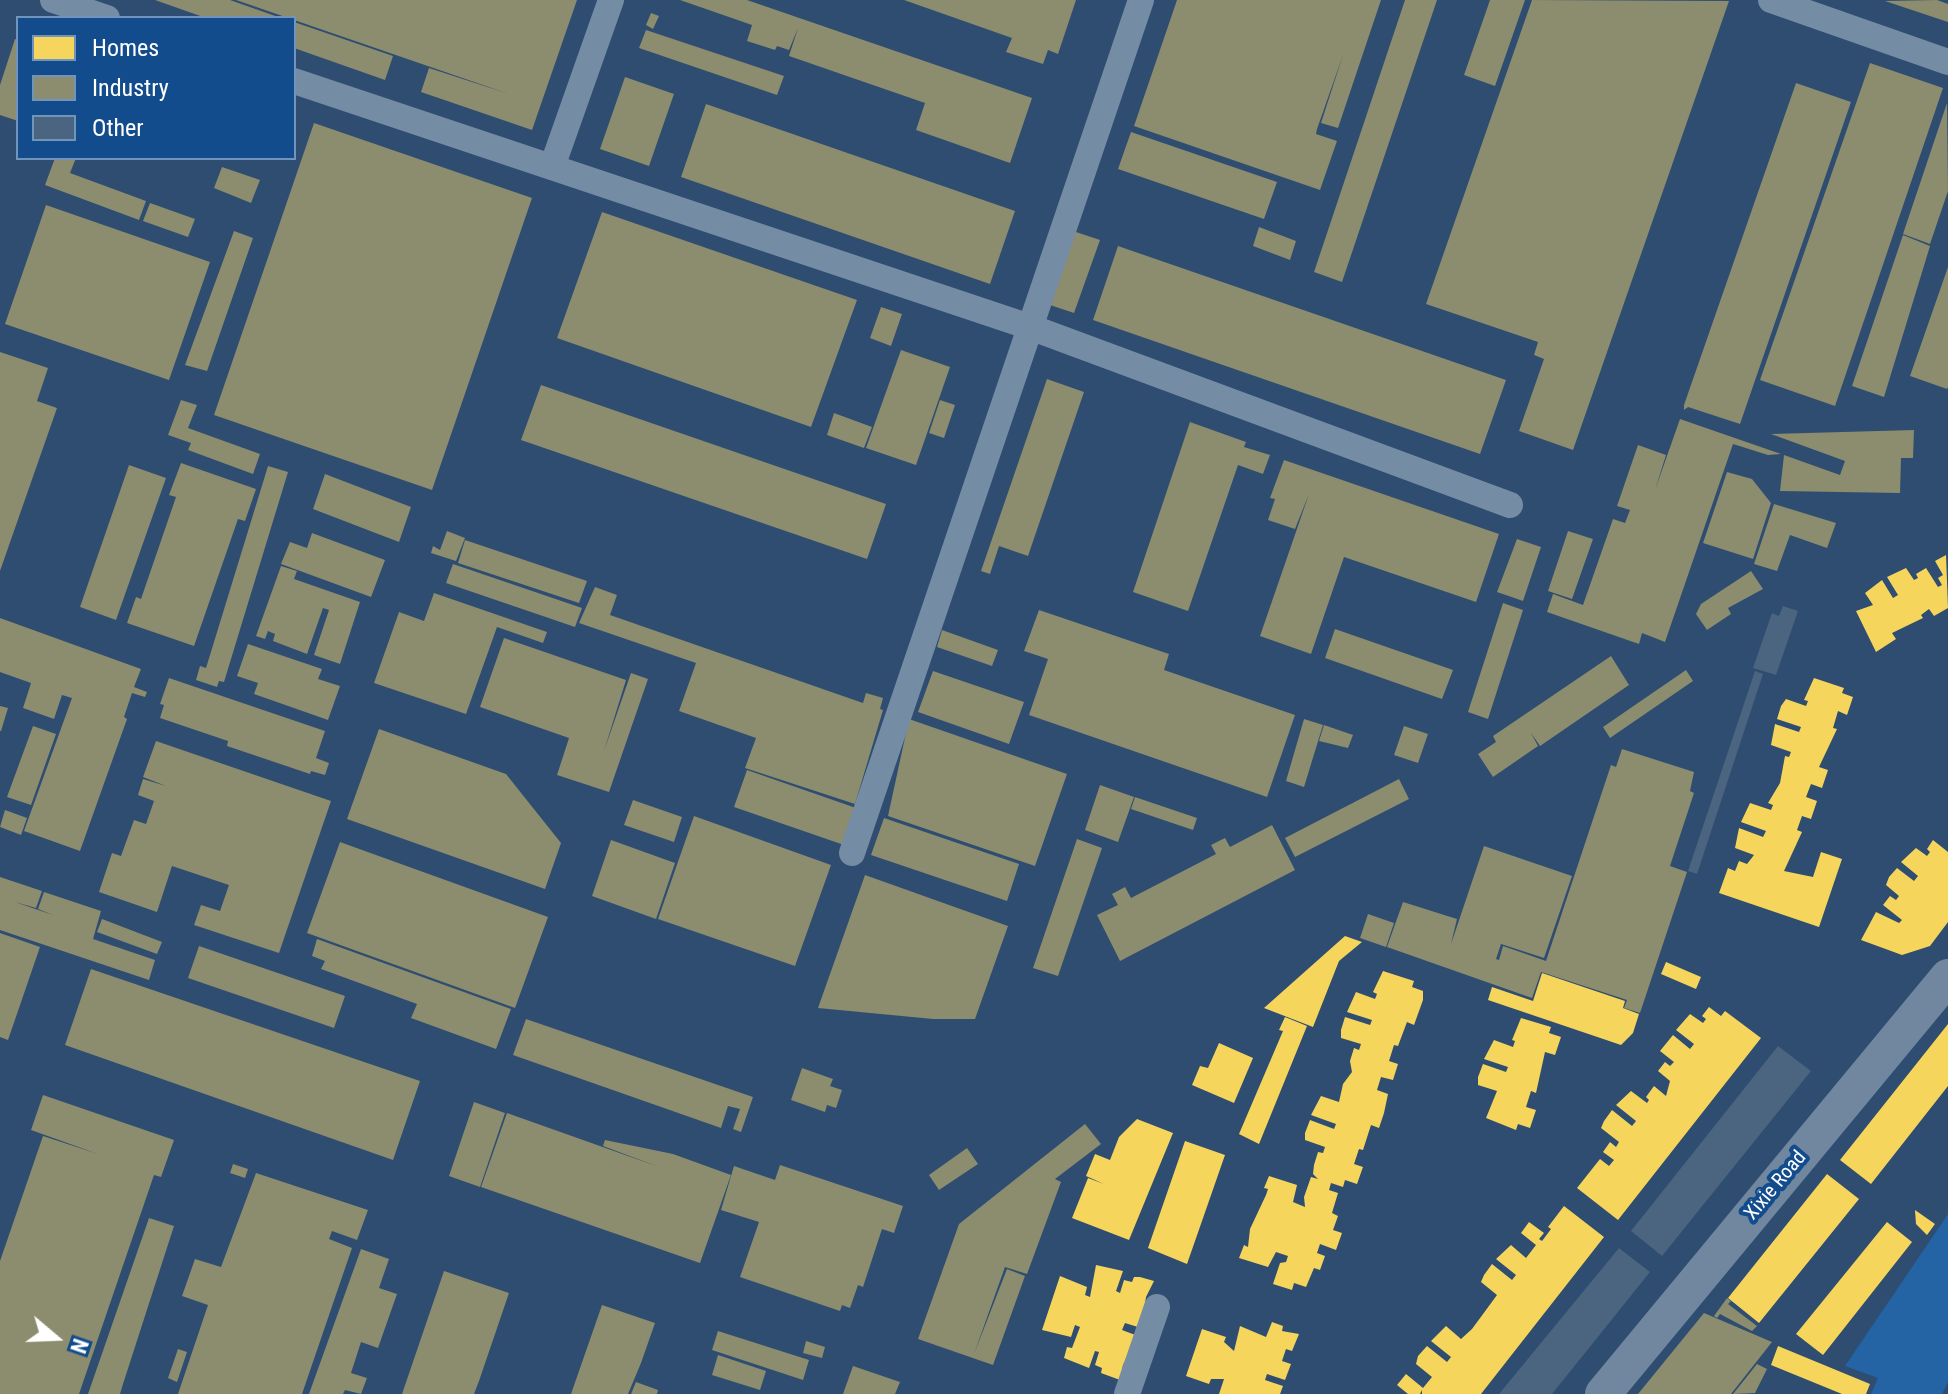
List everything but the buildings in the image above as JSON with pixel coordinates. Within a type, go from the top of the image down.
[{"type":"street","points":[[53,0],[101,16]]},
{"type":"street","points":[[552,167],[611,0]]},
{"type":"street","points":[[852,853],[1141,0]]},
{"type":"street","points":[[1771,0],[1948,62]]},
{"type":"street","points":[[296,82],[1030,327],[1510,505]]},
{"type":"street","name":"Xixie Road","points":[[1603,1394],[1948,977]]},
{"type":"street","points":[[1127,1394],[1157,1307]]},
{"type":"shaded area","points":[[1948,1214],[1948,1382],[1942,1394],[1871,1394],[1878,1378],[1845,1366]]}]
